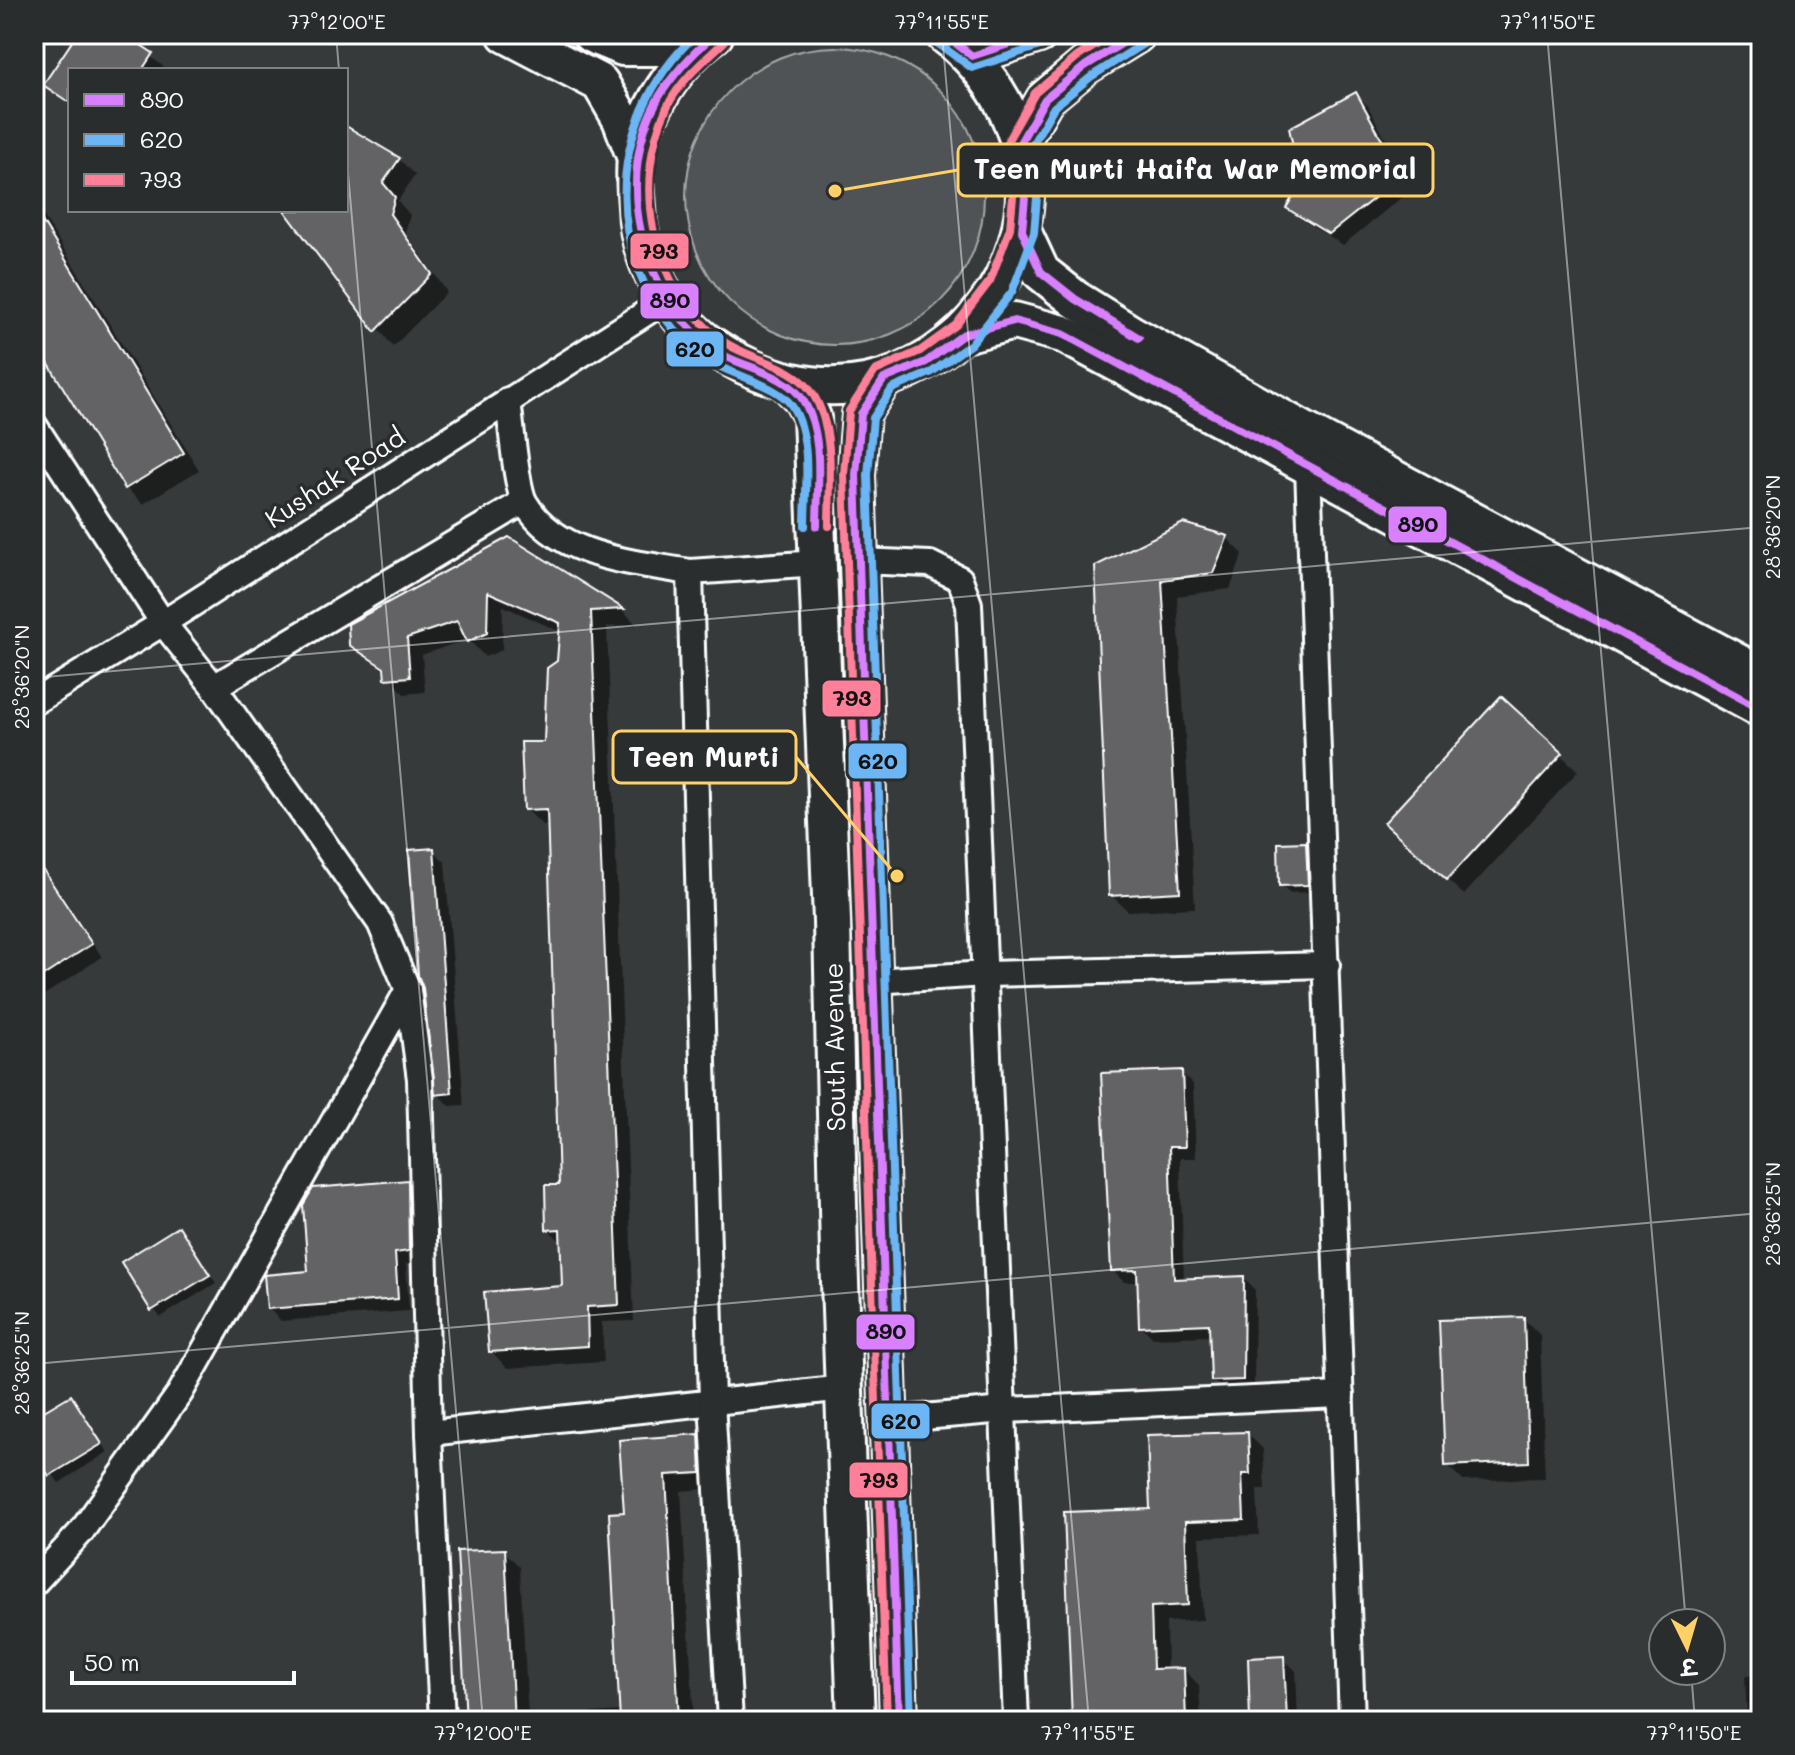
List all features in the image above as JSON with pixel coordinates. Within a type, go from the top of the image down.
[{"type":"main road","points":[[506,34],[600,83],[621,119],[636,158]]},
{"type":"main road","points":[[591,34],[623,47],[706,41]]},
{"type":"main road","points":[[706,41],[657,98],[636,158],[637,232],[666,300],[698,337],[739,365],[786,382],[838,387],[884,379],[926,362],[964,334],[1001,287],[1022,231],[1026,186],[1020,143],[1004,102],[972,56],[944,34]]},
{"type":"main road","points":[[972,56],[1039,34]]},
{"type":"main road","points":[[1020,143],[1045,99],[1085,66],[1137,34]]},
{"type":"main road","points":[[1022,231],[1041,272],[1075,299],[1131,334],[1312,435],[1761,675]]},
{"type":"main road","points":[[964,334],[1014,321],[1063,334],[1761,709]]},
{"type":"main road","name":"South Avenue","points":[[884,379],[861,414],[856,475],[899,1721]]},
{"type":"main road","name":"South Avenue","points":[[786,382],[801,397],[812,417],[832,921],[856,1721]]},
{"type":"street","name":"Kushak Road","points":[[34,702],[163,623],[666,300]]},
{"type":"street","points":[[508,400],[523,502],[552,535],[605,557],[690,572],[818,563]]},
{"type":"street","points":[[34,425],[163,623],[214,687],[380,923],[408,990],[420,1079],[429,1433],[442,1721]]},
{"type":"street","points":[[1308,467],[1352,1721]]},
{"type":"street","points":[[214,687],[523,502]]},
{"type":"street","points":[[860,561],[930,564],[960,579],[969,604],[1016,1721]]},
{"type":"street","points":[[690,572],[712,1401],[730,1721]]},
{"type":"street","points":[[873,981],[986,974],[1327,965]]},
{"type":"street","points":[[34,1583],[81,1532],[180,1393],[408,990]]},
{"type":"street","points":[[429,1433],[844,1388]]},
{"type":"street","points":[[888,1420],[1005,1410],[1341,1395]]},
{"type":"shaded area","points":[[835,47],[864,50],[892,59],[918,72],[940,91],[959,113],[972,139],[981,167],[984,196],[981,225],[972,253],[959,279],[940,301],[918,320],[892,333],[864,342],[835,345],[806,342],[778,333],[752,320],[730,301],[711,279],[698,253],[689,225],[686,196],[689,167],[698,139],[711,113],[730,91],[752,72],[778,59],[806,50]]},
{"type":"building","points":[[77,34],[124,34],[153,53],[143,68],[68,68],[68,102],[43,85]]},
{"type":"building","points":[[1356,92],[1402,176],[1329,234],[1286,208],[1301,183],[1289,128]]},
{"type":"building","points":[[348,127],[400,158],[383,183],[395,197],[390,214],[432,274],[375,332],[285,212],[348,212]]},
{"type":"building","points":[[34,208],[184,453],[125,489],[34,340]]},
{"type":"building","points":[[1183,523],[1228,536],[1213,573],[1162,580],[1180,892],[1109,896],[1095,566]]},
{"type":"building","points":[[509,537],[624,609],[591,611],[619,1305],[587,1307],[588,1346],[489,1352],[484,1292],[562,1286],[560,1229],[546,1230],[545,1185],[559,1185],[547,809],[524,810],[521,742],[544,742],[547,668],[557,661],[560,623],[488,592],[487,633],[467,642],[457,621],[407,638],[410,677],[385,679],[384,668],[349,645],[348,624]]},
{"type":"building","points":[[1501,696],[1563,753],[1447,880],[1384,823]]},
{"type":"building","points":[[1306,842],[1308,885],[1279,886],[1278,843]]},
{"type":"building","points":[[434,848],[452,1093],[435,1095],[423,988],[418,975],[409,850]]},
{"type":"building","points":[[34,856],[92,944],[34,982]]},
{"type":"building","points":[[1182,1070],[1185,1147],[1169,1147],[1174,1279],[1244,1276],[1243,1380],[1211,1381],[1209,1324],[1139,1327],[1137,1270],[1111,1271],[1101,1073]]},
{"type":"building","points":[[408,1180],[409,1251],[395,1253],[398,1299],[267,1309],[264,1275],[308,1271],[303,1205],[313,1188]]},
{"type":"building","points":[[179,1226],[210,1275],[151,1311],[121,1262]]},
{"type":"building","points":[[1524,1317],[1529,1462],[1445,1466],[1439,1320]]},
{"type":"building","points":[[71,1395],[102,1444],[49,1476],[34,1452],[34,1417]]},
{"type":"building","points":[[1248,1432],[1250,1474],[1242,1474],[1244,1520],[1185,1522],[1188,1605],[1151,1607],[1153,1669],[1184,1668],[1186,1721],[1072,1721],[1064,1512],[1150,1509],[1147,1435]]},
{"type":"building","points":[[699,1434],[701,1473],[666,1475],[679,1721],[620,1721],[609,1513],[624,1512],[619,1440]]},
{"type":"building","points":[[505,1549],[514,1721],[466,1721],[457,1551]]},
{"type":"building","points":[[1284,1656],[1287,1721],[1250,1721],[1248,1658]]},
{"type":"transit line","name":"620","points":[[697,34],[665,69],[643,109],[629,152],[624,196],[629,240],[644,283],[668,322],[712,363],[775,391],[792,406],[799,419],[805,448],[805,526]]},
{"type":"transit line","name":"890","points":[[715,34],[671,79],[645,128],[638,161],[636,196],[640,230],[650,263],[665,295],[685,322],[709,346],[732,360],[784,382],[803,400],[810,414],[817,445],[817,526]]},
{"type":"transit line","name":"890","points":[[944,34],[972,56],[1039,34]]},
{"type":"transit line","name":"793","points":[[887,1721],[844,475],[849,411],[875,371],[920,351],[956,325],[990,281],[1010,228],[1014,186],[1008,140],[1035,93],[1077,57],[1114,34]]},
{"type":"transit line","name":"890","points":[[1137,34],[1085,66],[1045,99],[1020,143],[1026,186],[1022,231],[1041,272],[1075,299],[1139,338]]},
{"type":"transit line","name":"793","points":[[723,43],[685,80],[672,98],[656,137],[650,168],[649,200],[654,232],[663,263],[677,291],[696,317],[731,346],[794,375],[813,394],[828,441],[829,526]]},
{"type":"transit line","name":"620","points":[[937,43],[972,68],[1043,45]]},
{"type":"transit line","name":"620","points":[[911,1721],[868,475],[873,418],[892,389],[932,372],[971,344],[1012,292],[1034,233],[1038,186],[1032,145],[1054,107],[1092,76],[1143,44]]},
{"type":"transit line","name":"890","points":[[899,1721],[856,475],[861,414],[884,379],[926,362],[964,334],[1014,321],[1063,334],[1761,709]]},
{"type":"place","name":"Teen Murti Haifa War Memorial","points":[[835,191]]},
{"type":"place","name":"Teen Murti","points":[[897,876]]}]
